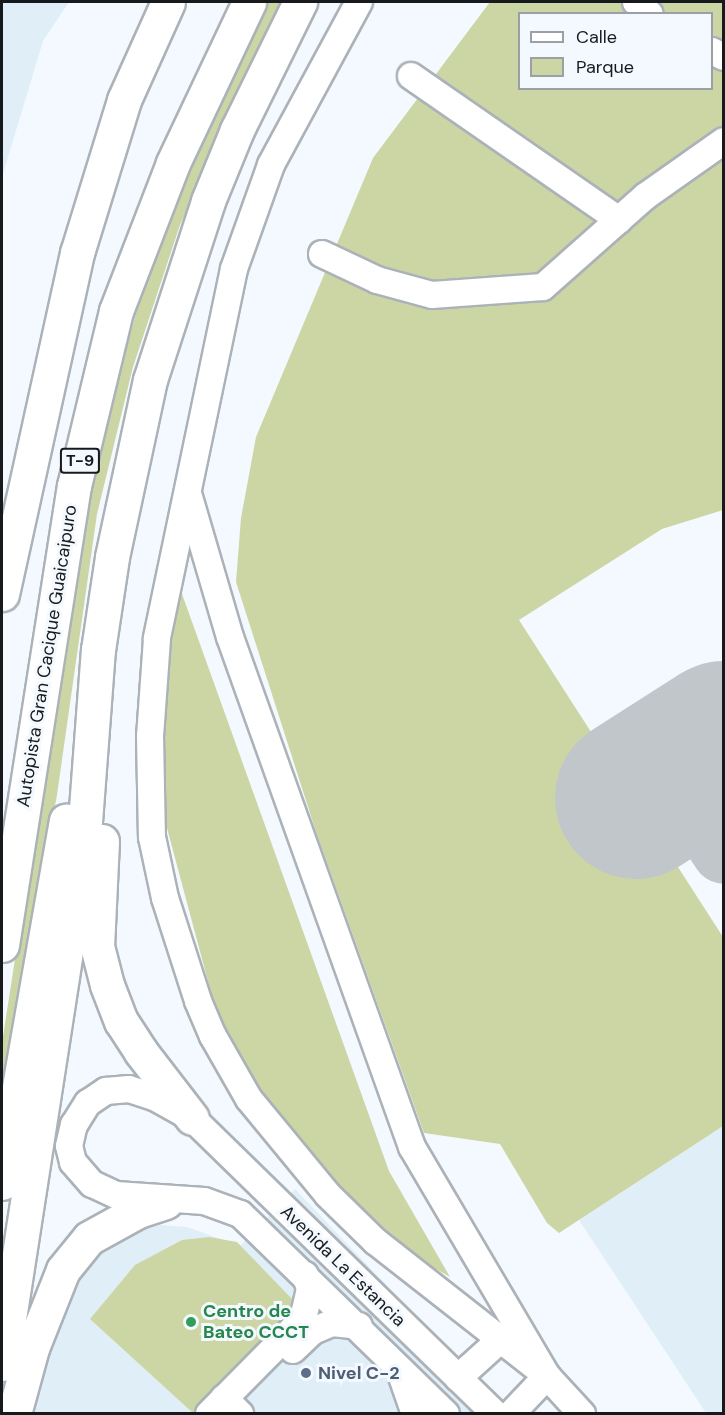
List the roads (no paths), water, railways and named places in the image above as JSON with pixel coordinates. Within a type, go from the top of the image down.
[{"type":"highway","name":"T-9","points":[[2,594],[77,253],[124,100],[168,2]]},
{"type":"highway","name":"Autopista Gran Cacique Guaicaipuro","points":[[2,945],[74,486],[116,311],[182,142],[249,2]]},
{"type":"highway","points":[[2,1364],[84,835],[98,650],[112,557],[150,380],[212,191],[237,130],[300,2]]},
{"type":"highway","points":[[88,764],[104,790],[97,946],[107,985],[141,1052],[192,1118]]},
{"type":"highway","points":[[2,1183],[63,828],[88,764]]},
{"type":"highway","points":[[15,1413],[32,1348],[63,1270],[89,1238],[138,1211],[166,1202]]},
{"type":"street","points":[[359,2],[271,165],[234,269],[157,639],[150,736],[152,837],[165,898],[198,1001],[213,1036],[249,1099],[328,1195],[375,1241],[547,1376],[582,1413]]},
{"type":"street","points":[[636,2],[648,12]]},
{"type":"street","points":[[411,76],[619,220]]},
{"type":"street","points":[[322,254],[377,280],[432,295],[543,287],[619,220],[723,141]]},
{"type":"street","points":[[188,491],[231,637],[412,1147],[547,1376]]},
{"type":"street","name":"Avenida La Estancia","points":[[446,1413],[359,1326],[240,1214],[204,1202],[166,1202],[116,1196],[92,1184],[73,1162],[69,1146],[74,1125],[88,1103],[106,1091],[129,1089],[156,1098],[192,1118],[495,1413]]},
{"type":"street","points":[[227,1409],[303,1319],[310,1288],[305,1275]]},
{"type":"street","points":[[227,1409],[313,1331],[339,1322],[359,1326]]},
{"type":"street","points":[[458,1378],[501,1339]]},
{"type":"street","points":[[398,1365],[415,1413]]},
{"type":"street","points":[[511,1413],[547,1376]]},
{"type":"place","name":"Centro de Bateo CCCT","points":[[191,1322]]},
{"type":"place","name":"Nivel C-2","points":[[306,1373]]}]
